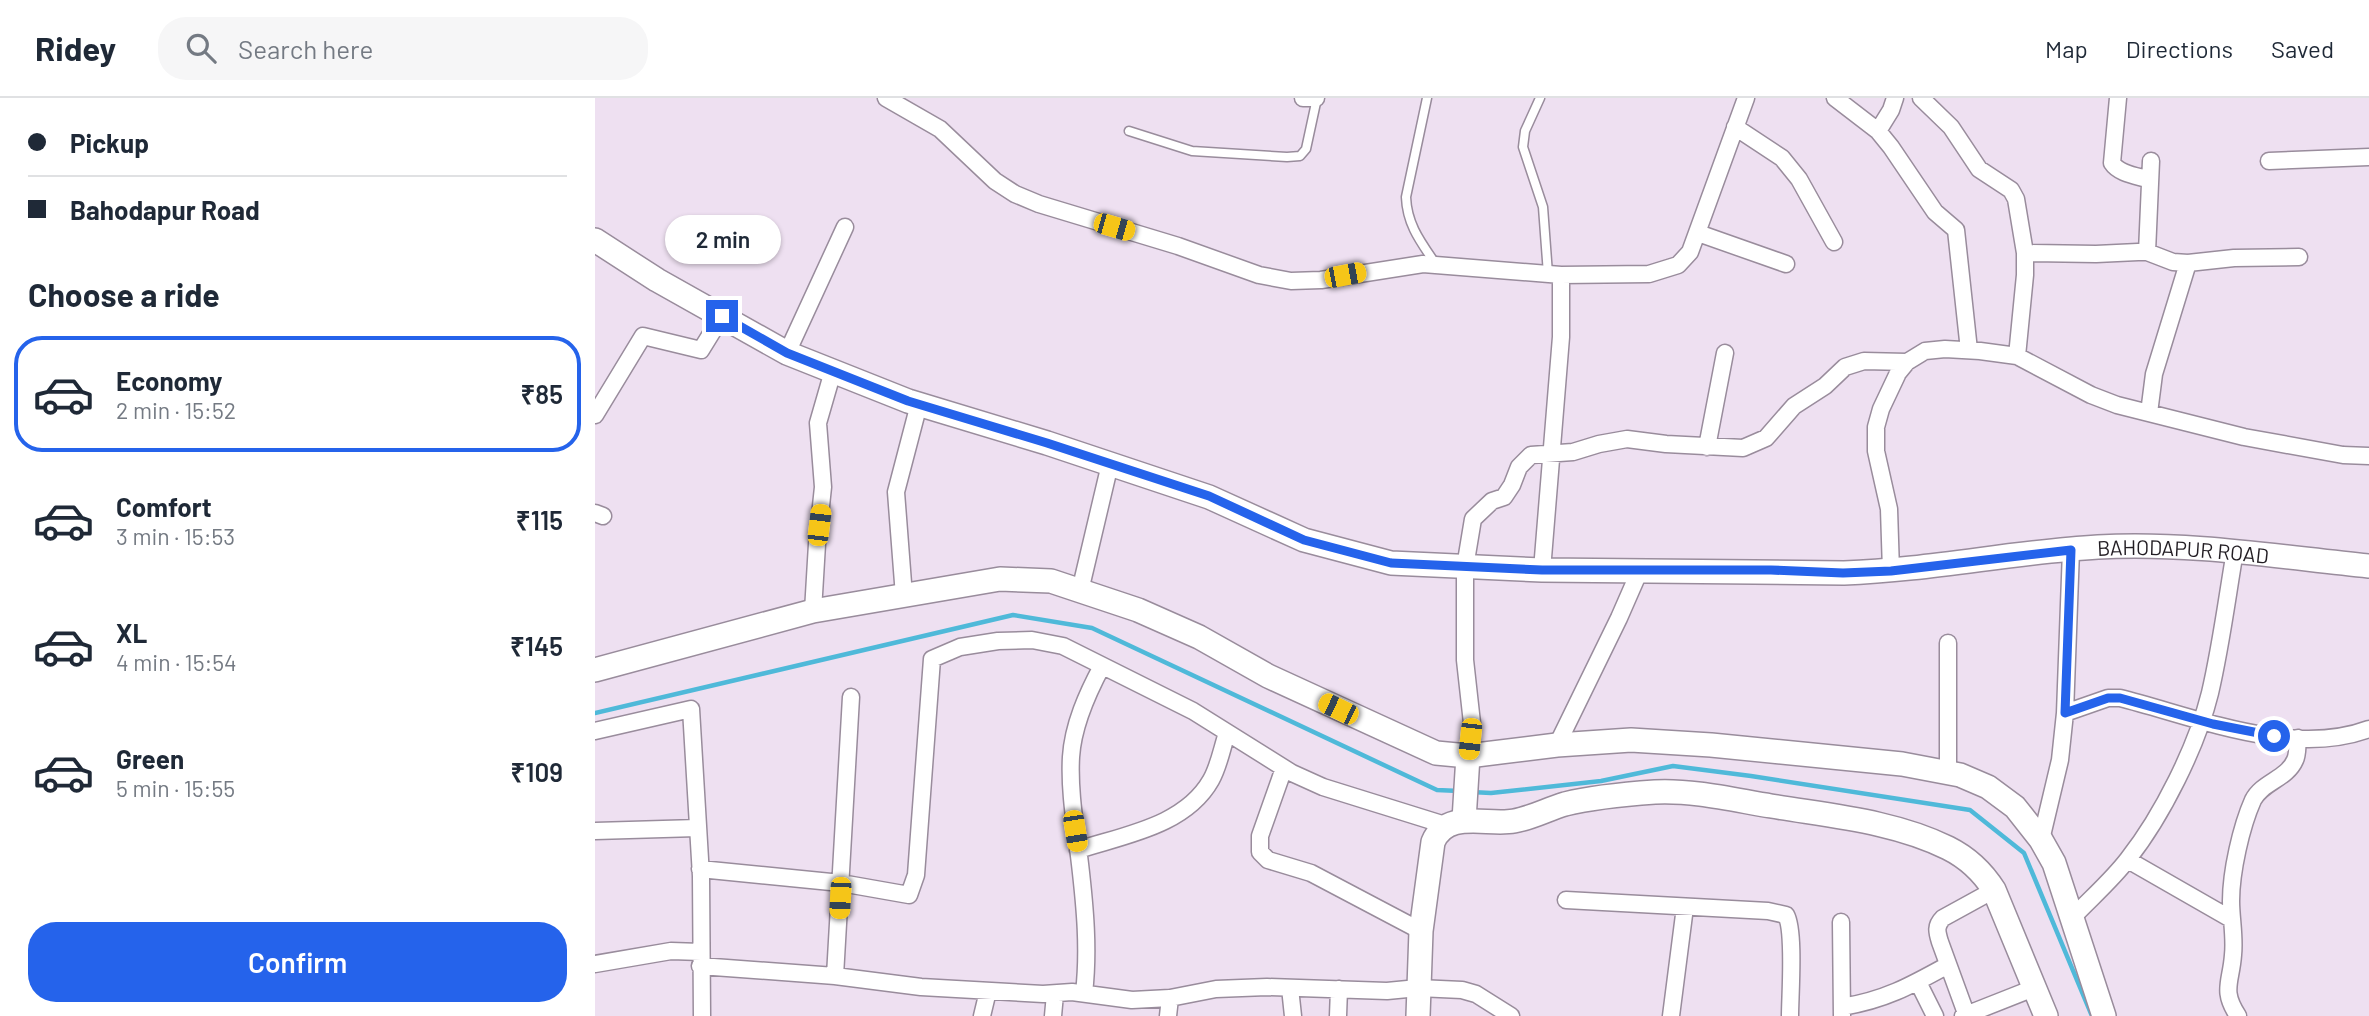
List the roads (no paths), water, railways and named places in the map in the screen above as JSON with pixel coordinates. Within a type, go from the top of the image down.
[{"type":"street","points":[[886,98],[940,129],[995,181],[1015,194],[1259,275],[1291,281],[1321,280],[1423,264],[1554,274],[1649,274],[1678,265],[1690,253],[1746,98]]},
{"type":"street","points":[[1303,98],[1317,98]]},
{"type":"street","points":[[1835,98],[1878,131],[1935,212],[1955,230],[1969,350]]},
{"type":"street","points":[[1878,131],[1895,98]]},
{"type":"street","points":[[1921,98],[1951,127],[1979,169],[2011,190],[2016,199],[2025,253],[2017,356]]},
{"type":"street","points":[[2119,98],[2112,163],[2123,172],[2150,180]]},
{"type":"street","points":[[1735,127],[1782,158],[1800,179],[1834,242]]},
{"type":"street","points":[[2269,161],[2369,157]]},
{"type":"street","points":[[2147,253],[2151,161]]},
{"type":"street","points":[[787,353],[845,227]]},
{"type":"street","points":[[1698,233],[1786,264]]},
{"type":"street","name":"BAHODAPUR ROAD","points":[[595,240],[657,281],[787,353],[919,404],[1209,496],[1304,540],[1391,563],[1542,570],[1843,573],[1891,571],[2098,547],[2162,547],[2235,551],[2369,566]]},
{"type":"street","points":[[2025,253],[2147,253],[2173,262],[2188,263],[2234,258],[2299,257]]},
{"type":"street","points":[[2148,413],[2154,374],[2188,263]]},
{"type":"street","points":[[1542,570],[1561,337],[1554,274]]},
{"type":"street","points":[[595,415],[643,336],[701,350],[722,316]]},
{"type":"street","points":[[1891,571],[1889,509],[1876,451],[1876,427],[1898,373],[1907,362],[1924,351],[1969,350],[2017,356],[2091,395],[2117,405],[2244,437],[2343,455],[2369,456]]},
{"type":"street","points":[[1707,447],[1725,353]]},
{"type":"street","points":[[1419,1016],[1421,931],[1433,842],[1436,834],[1458,818],[1468,763],[1472,723],[1465,660],[1465,567],[1473,519],[1492,500],[1504,496],[1519,467],[1531,455],[1551,455],[1627,439],[1743,448],[1766,438],[1794,406],[1825,386],[1845,367],[1854,363],[1907,362]]},
{"type":"street","points":[[813,611],[824,486],[818,423],[833,371]]},
{"type":"street","points":[[904,596],[896,492],[919,404]]},
{"type":"street","points":[[1080,591],[1110,464]]},
{"type":"street","points":[[2041,840],[2060,760],[2065,713],[2071,550]]},
{"type":"street","points":[[2073,916],[2127,860],[2158,816],[2202,720],[2219,647],[2235,551]]},
{"type":"street","points":[[1557,745],[1640,570]]},
{"type":"street","points":[[595,670],[813,611],[1000,579],[1051,580],[1138,610],[1199,636],[1268,676],[1385,731],[1436,753],[1468,763],[1557,745],[1632,740],[1902,764],[1960,775],[1988,787],[2015,807],[2041,840],[2054,863],[2073,916],[2104,1016]]},
{"type":"street","points":[[700,869],[841,883],[909,895],[916,875],[932,659],[960,647],[998,640],[1032,640],[1063,646],[1193,711],[1284,768],[1323,787],[1458,818],[1506,822],[1524,819],[1566,804],[1658,792],[1696,794],[1873,823],[1918,836],[1970,860],[1985,876],[1994,890],[2046,1016]]},
{"type":"street","points":[[1948,643],[1948,773]]},
{"type":"street","points":[[1084,993],[1088,959],[1072,811],[1071,755],[1084,699],[1101,666]]},
{"type":"street","points":[[835,976],[851,697]]},
{"type":"street","points":[[2065,713],[2108,698],[2120,698],[2274,736],[2336,738],[2369,729]]},
{"type":"street","points":[[595,731],[691,709],[700,869],[702,1016]]},
{"type":"street","points":[[1078,850],[1152,827],[1180,813],[1211,779],[1227,733]]},
{"type":"street","points":[[2238,1016],[2229,1005],[2227,996],[2234,952],[2231,896],[2237,857],[2254,797],[2288,771],[2295,759],[2298,738]]},
{"type":"street","points":[[1284,768],[1260,836],[1260,852],[1268,860],[1311,873],[1421,931]]},
{"type":"street","points":[[595,831],[697,828]]},
{"type":"street","points":[[2127,860],[2231,919]]},
{"type":"street","points":[[1994,890],[1943,918],[1936,930],[1965,1016],[2034,988]]},
{"type":"street","points":[[1566,900],[1779,912],[1786,915],[1790,935],[1790,1016]]},
{"type":"street","points":[[1671,1016],[1685,907]]},
{"type":"street","points":[[1841,922],[1842,1012],[1899,993],[1948,965]]},
{"type":"street","points":[[595,964],[671,951],[701,959],[921,987],[1084,993],[1132,1000],[1170,998],[1216,989],[1462,990],[1476,995],[1511,1016]]},
{"type":"street","points":[[1918,982],[1935,1016]]},
{"type":"street","points":[[1290,988],[1293,1016]]},
{"type":"street","points":[[1338,1016],[1339,989]]},
{"type":"street","points":[[982,1016],[988,991]]},
{"type":"street","points":[[1053,1016],[1055,994]]},
{"type":"street","points":[[1168,1016],[1170,998]]},
{"type":"lane","points":[[1129,131],[1192,151],[1300,156],[1306,149],[1317,98]]},
{"type":"lane","points":[[1427,98],[1406,197],[1406,213],[1411,228],[1437,265]]},
{"type":"lane","points":[[1540,98],[1525,131],[1523,147],[1543,207],[1554,274]]},
{"type":"waterway","points":[[595,713],[1013,615],[1092,628],[1437,790],[1459,791]]},
{"type":"waterway","points":[[1471,792],[1491,793],[1601,781],[1673,766],[1970,810],[2024,853],[2092,1016]]}]
